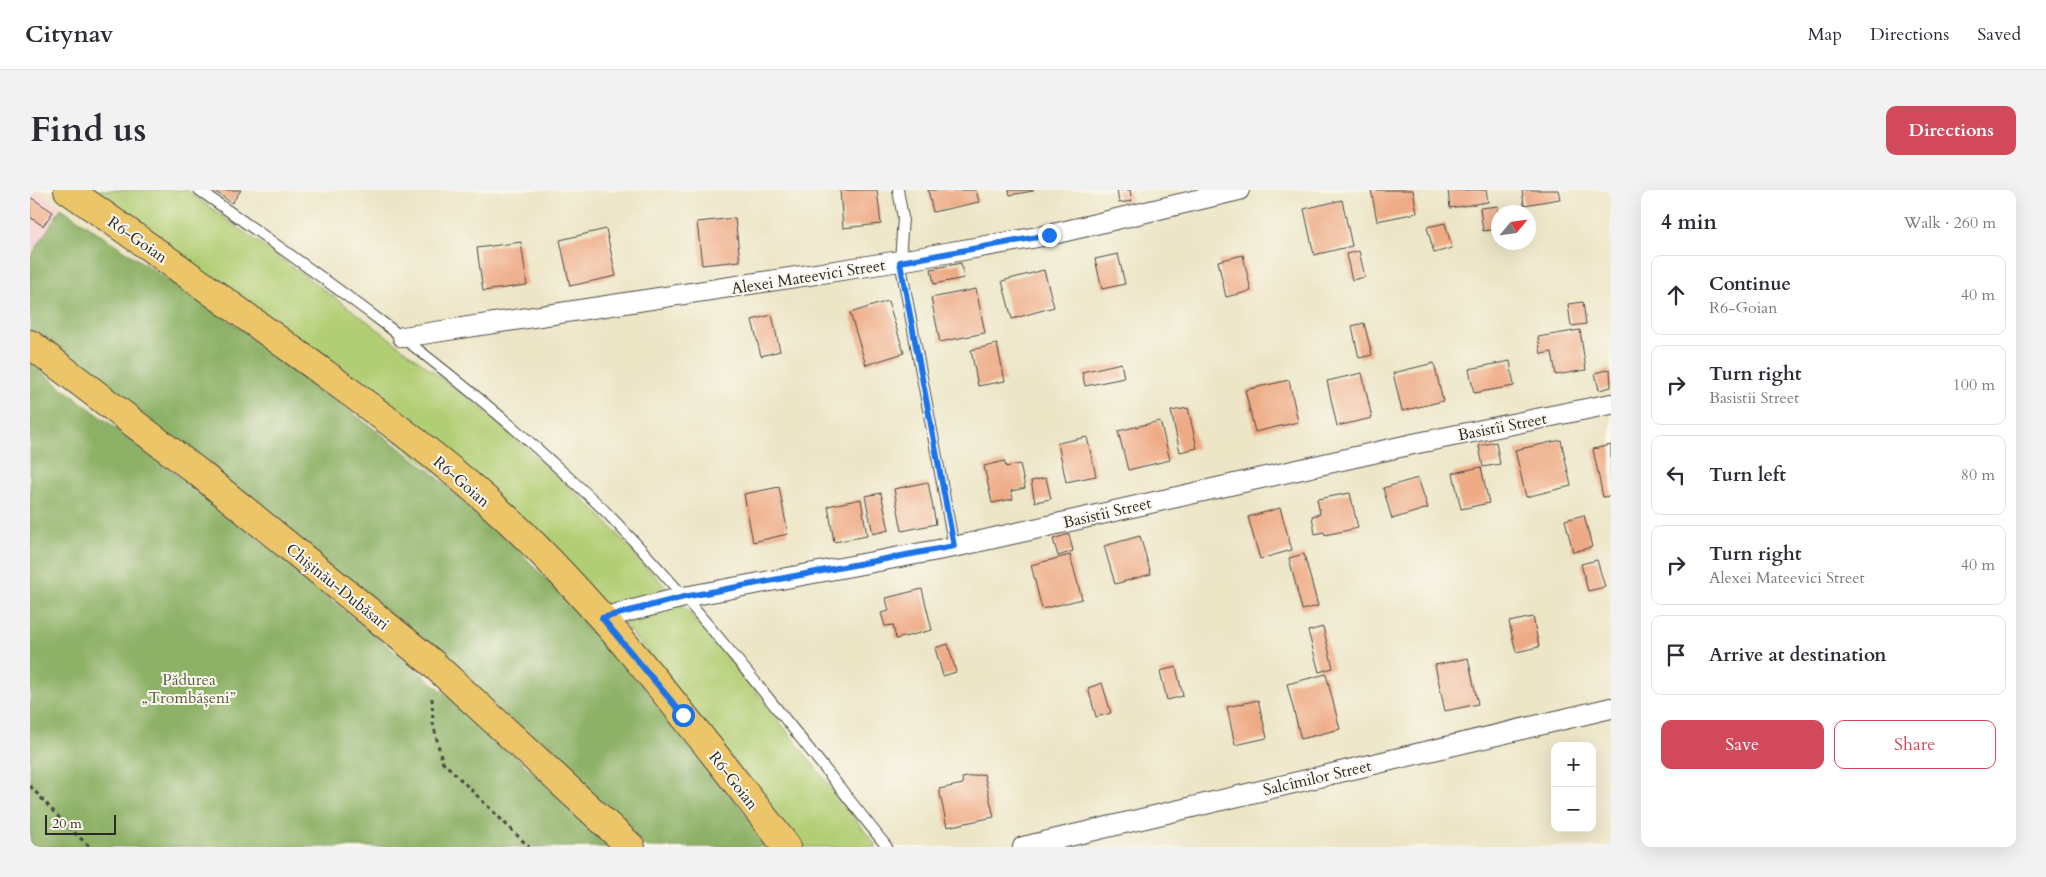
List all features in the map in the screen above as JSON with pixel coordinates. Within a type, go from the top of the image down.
[{"type":"main road","name":"R6-Goian","points":[[68,190],[178,266],[337,382],[436,458],[519,531],[602,618],[683,715],[787,847]]},
{"type":"main road","name":"Chișinău-Dubăsari","points":[[30,344],[199,473],[431,662],[581,798],[631,847]]},
{"type":"street","name":"Alexei Mateevici Street","points":[[403,337],[900,262],[1049,235],[1239,190]]},
{"type":"street","name":"Basistîi Street","points":[[602,618],[684,597],[954,546],[1413,444],[1611,404]]},
{"type":"street","name":"Salcîmilor Street","points":[[1023,847],[1611,708]]},
{"type":"lane","points":[[199,190],[403,337],[503,418],[605,511],[732,652],[887,847]]},
{"type":"lane","points":[[898,190],[903,218],[900,262],[954,546]]},
{"type":"path","points":[[431,662],[433,723],[442,761],[529,847]]},
{"type":"path","points":[[30,786],[66,825],[90,847]]},
{"type":"shaded area","points":[[30,190],[36,190],[61,208],[30,258]]},
{"type":"green space","points":[[83,190],[186,190],[363,318],[486,412],[599,514],[668,590],[604,607]]},
{"type":"green space","points":[[61,208],[237,326],[430,471],[510,542],[611,646],[772,847],[646,847],[537,742],[30,331],[30,258]]},
{"type":"green space","name":"Pădurea „Trombășeni”","points":[[30,363],[213,502],[482,724],[610,847],[30,847]]},
{"type":"green space","points":[[682,605],[726,653],[877,847],[802,847],[623,623]]},
{"type":"building","points":[[213,190],[241,190],[232,203]]},
{"type":"building","points":[[840,190],[877,190],[881,224],[843,228]]},
{"type":"building","points":[[928,190],[976,190],[979,202],[933,212]]},
{"type":"building","points":[[1009,190],[1033,190],[1033,191],[1010,195]]},
{"type":"building","points":[[1117,190],[1130,190],[1132,201],[1119,203]]},
{"type":"building","points":[[1371,190],[1413,190],[1417,213],[1377,221]]},
{"type":"building","points":[[1448,190],[1486,190],[1488,202],[1450,208]]},
{"type":"building","points":[[1522,190],[1558,190],[1560,199],[1524,205]]},
{"type":"building","points":[[30,197],[53,212],[43,226],[30,217]]},
{"type":"building","points":[[1342,200],[1352,246],[1314,255],[1304,209]]},
{"type":"building","points":[[1491,207],[1491,230],[1483,231],[1480,208]]},
{"type":"building","points":[[735,218],[740,261],[702,265],[697,222]]},
{"type":"building","points":[[1445,223],[1452,248],[1434,253],[1427,227]]},
{"type":"building","points":[[606,229],[616,276],[570,286],[560,240]]},
{"type":"building","points":[[521,242],[527,285],[483,291],[477,248]]},
{"type":"building","points":[[1359,251],[1365,277],[1352,280],[1346,254]]},
{"type":"building","points":[[1118,254],[1125,284],[1102,289],[1095,259]]},
{"type":"building","points":[[1243,255],[1251,291],[1226,297],[1218,261]]},
{"type":"building","points":[[961,263],[964,278],[934,284],[931,269]]},
{"type":"building","points":[[1044,270],[1054,307],[1012,319],[1002,281]]},
{"type":"building","points":[[976,289],[985,333],[940,342],[931,298]]},
{"type":"building","points":[[888,301],[904,353],[866,365],[850,313]]},
{"type":"building","points":[[1583,302],[1586,324],[1571,326],[1568,304]]},
{"type":"building","points":[[772,315],[780,351],[761,356],[752,320]]},
{"type":"building","points":[[1364,323],[1372,355],[1359,358],[1352,326]]},
{"type":"building","points":[[1580,330],[1586,370],[1556,375],[1552,352],[1541,354],[1538,337]]},
{"type":"building","points":[[997,344],[1005,381],[978,386],[971,350]]},
{"type":"building","points":[[1510,361],[1514,386],[1474,393],[1469,369]]},
{"type":"building","points":[[1121,363],[1124,378],[1085,386],[1082,372]]},
{"type":"building","points":[[1434,363],[1443,401],[1402,411],[1393,373]]},
{"type":"building","points":[[1610,369],[1611,387],[1599,390],[1595,373]]},
{"type":"building","points":[[1362,373],[1372,418],[1337,426],[1327,381]]},
{"type":"building","points":[[1289,380],[1298,422],[1255,432],[1245,390]]},
{"type":"building","points":[[1188,408],[1197,448],[1180,452],[1171,411]]},
{"type":"building","points":[[1160,421],[1170,460],[1128,470],[1118,431]]},
{"type":"building","points":[[1087,437],[1096,476],[1066,482],[1058,443]]},
{"type":"building","points":[[1561,440],[1571,486],[1526,497],[1515,450]]},
{"type":"building","points":[[1496,442],[1500,464],[1483,467],[1479,446]]},
{"type":"building","points":[[1611,445],[1611,496],[1603,497],[1593,449]]},
{"type":"building","points":[[1004,461],[1006,467],[1020,464],[1025,488],[1011,491],[1013,499],[992,503],[984,466]]},
{"type":"building","points":[[1481,467],[1489,503],[1461,509],[1453,473]]},
{"type":"building","points":[[1046,478],[1051,499],[1035,502],[1031,481]]},
{"type":"building","points":[[1418,478],[1428,508],[1392,519],[1383,488]]},
{"type":"building","points":[[928,482],[936,524],[902,531],[894,489]]},
{"type":"building","points":[[779,487],[788,534],[753,542],[744,494]]},
{"type":"building","points":[[881,493],[889,530],[873,534],[865,496]]},
{"type":"building","points":[[1350,493],[1358,528],[1325,535],[1324,532],[1315,534],[1312,516],[1320,514],[1317,499]]},
{"type":"building","points":[[861,499],[867,536],[834,542],[828,506]]},
{"type":"building","points":[[1280,508],[1292,550],[1260,559],[1248,517]]},
{"type":"building","points":[[1584,515],[1592,547],[1573,552],[1565,520]]},
{"type":"building","points":[[1069,534],[1073,551],[1058,556],[1053,539]]},
{"type":"building","points":[[1140,536],[1151,574],[1115,584],[1104,546]]},
{"type":"building","points":[[1304,554],[1318,606],[1302,610],[1289,558]]},
{"type":"building","points":[[1070,555],[1082,599],[1042,609],[1031,565]]},
{"type":"building","points":[[1597,560],[1605,587],[1588,591],[1581,564]]},
{"type":"building","points":[[922,589],[932,630],[896,639],[893,625],[885,626],[881,613],[889,611],[886,598]]},
{"type":"building","points":[[1533,617],[1539,647],[1516,652],[1509,622]]},
{"type":"building","points":[[1323,627],[1333,668],[1319,672],[1308,631]]},
{"type":"building","points":[[948,644],[956,672],[943,676],[935,648]]},
{"type":"building","points":[[1468,658],[1478,704],[1445,711],[1435,665]]},
{"type":"building","points":[[1176,667],[1183,696],[1167,700],[1160,671]]},
{"type":"building","points":[[1326,674],[1340,729],[1301,739],[1287,684]]},
{"type":"building","points":[[1102,683],[1111,713],[1096,717],[1088,688]]},
{"type":"building","points":[[1258,700],[1267,738],[1235,745],[1227,707]]},
{"type":"building","points":[[984,774],[994,817],[947,827],[939,789],[963,784],[962,778]]},
{"type":"route","points":[[683,715],[602,618],[684,597],[954,546],[900,262],[1049,235]]}]
